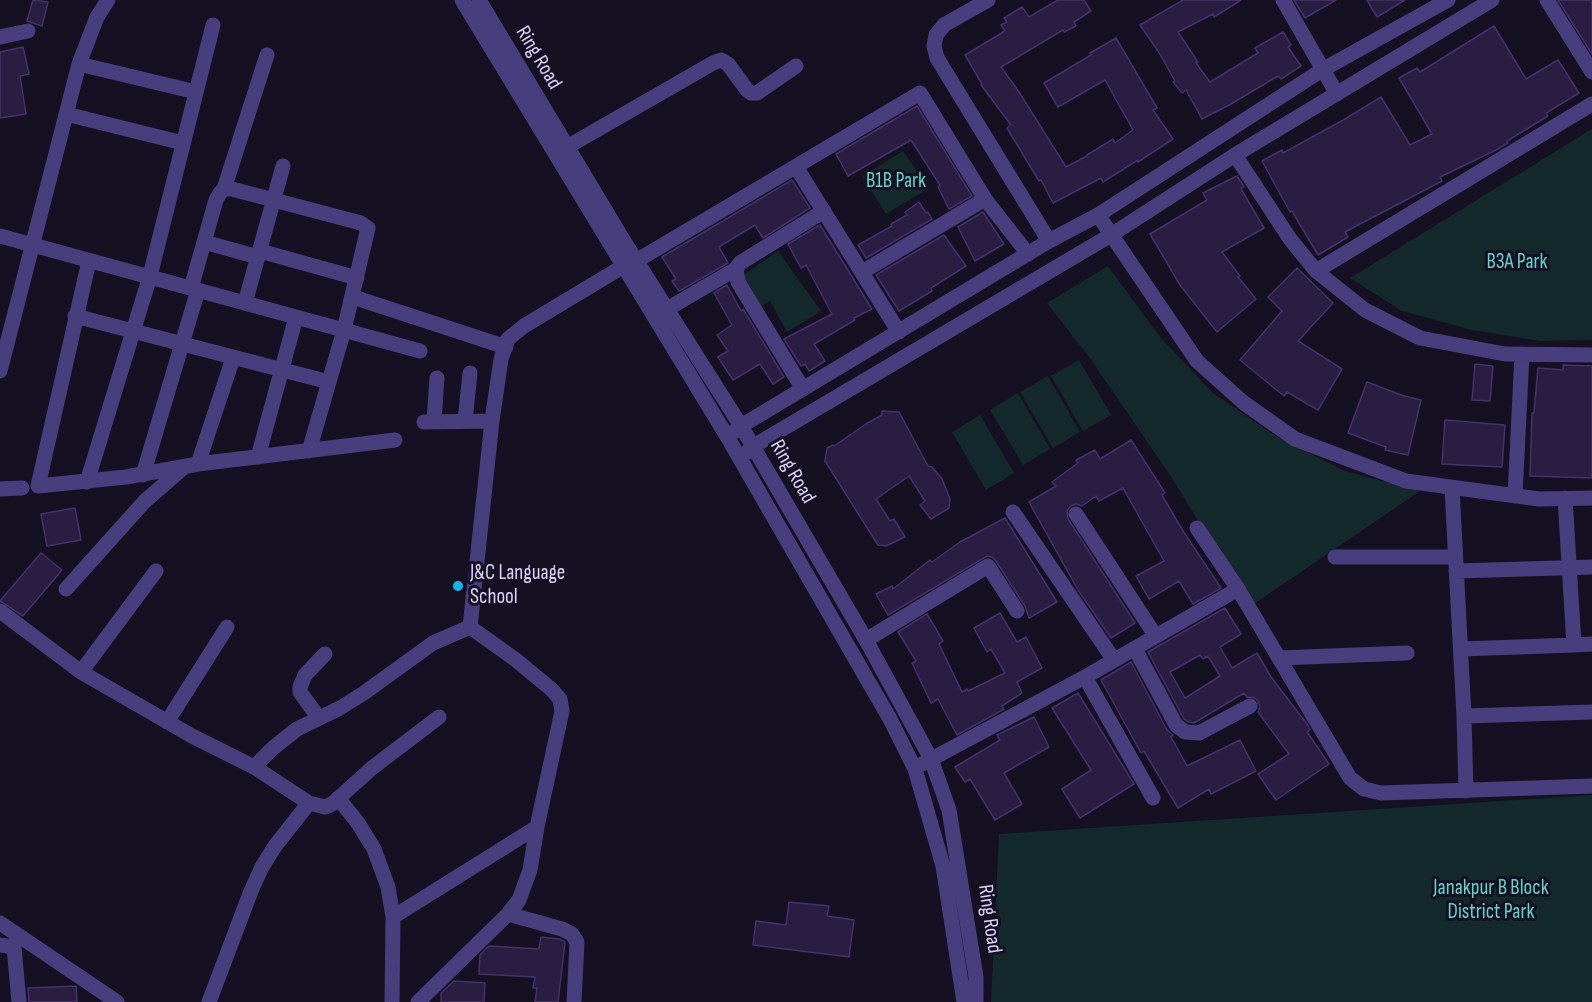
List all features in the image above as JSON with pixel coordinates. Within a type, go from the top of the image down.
[{"type":"street","points":[[0,371],[79,64],[97,17],[108,0]]},
{"type":"street","name":"Ring Road","points":[[462,0],[635,260],[741,426],[866,640],[931,759],[949,810],[976,977],[976,1002]]},
{"type":"street","name":"Ring Road","points":[[478,0],[635,260],[728,438],[890,719],[915,769],[943,866],[964,1002]]},
{"type":"street","points":[[987,0],[944,25],[936,35],[934,46],[937,58],[1049,241]]},
{"type":"street","points":[[1283,0],[1337,94]]},
{"type":"street","points":[[728,438],[741,426],[1049,241],[1098,215],[1322,70],[1448,0]]},
{"type":"street","points":[[740,459],[752,447],[1111,235],[1235,156],[1492,0]]},
{"type":"street","points":[[1547,0],[1592,72]]},
{"type":"street","points":[[87,482],[150,276],[213,25]]},
{"type":"street","points":[[0,38],[28,32]]},
{"type":"street","points":[[143,474],[182,345],[204,242],[216,200],[224,189],[267,55]]},
{"type":"street","points":[[567,147],[721,60],[728,64],[750,93],[757,93],[796,66]]},
{"type":"street","points":[[79,64],[196,92]]},
{"type":"street","points":[[470,627],[492,421],[501,359],[508,339],[524,326],[920,93],[985,199],[1028,254]]},
{"type":"street","points":[[1316,271],[1592,104]]},
{"type":"street","points":[[66,114],[183,143]]},
{"type":"street","points":[[1235,156],[1290,239],[1316,271],[1365,310],[1420,338],[1506,354],[1592,355]]},
{"type":"street","points":[[245,303],[283,166]]},
{"type":"street","points":[[796,167],[899,332]]},
{"type":"street","points":[[224,189],[232,189],[366,224],[369,232],[309,451]]},
{"type":"street","points":[[862,272],[985,199]]},
{"type":"street","points":[[667,309],[736,269],[740,264],[824,211]]},
{"type":"street","points":[[1098,215],[1197,361],[1244,403],[1295,439],[1406,481],[1539,499],[1592,498]]},
{"type":"street","points":[[0,236],[420,351]]},
{"type":"street","points":[[204,242],[357,278]]},
{"type":"street","points":[[89,261],[38,486],[87,482],[190,466],[396,440]]},
{"type":"street","points":[[736,269],[738,282],[803,389]]},
{"type":"street","points":[[353,297],[506,347]]},
{"type":"street","points":[[75,316],[329,382]]},
{"type":"street","points":[[258,457],[296,317]]},
{"type":"street","points":[[1515,496],[1522,354]]},
{"type":"street","points":[[66,589],[145,501],[190,466],[233,358]]},
{"type":"street","points":[[465,421],[470,373]]},
{"type":"street","points":[[437,378],[429,422],[492,421]]},
{"type":"street","points":[[0,489],[22,488]]},
{"type":"street","points":[[1452,488],[1466,791]]},
{"type":"street","points":[[1565,498],[1574,645]]},
{"type":"street","points":[[1013,512],[1114,660]]},
{"type":"street","points":[[1076,514],[1155,635]]},
{"type":"street","points":[[1197,528],[1238,589],[1350,778],[1364,789],[1381,793],[1592,786]]},
{"type":"street","points":[[1335,557],[1456,564],[1592,567]]},
{"type":"street","points":[[866,640],[988,566],[1017,611]]},
{"type":"street","points":[[81,672],[156,571]]},
{"type":"street","points":[[915,769],[1085,677],[1238,589]]},
{"type":"street","points":[[0,611],[81,672],[167,722],[255,767],[309,803],[325,807],[332,804],[372,768],[439,717]]},
{"type":"street","points":[[167,722],[227,627]]},
{"type":"street","points":[[255,767],[289,735],[364,693],[433,644],[470,627]]},
{"type":"street","points":[[418,1002],[508,914],[519,900],[530,870],[562,711],[561,699],[551,689],[470,627]]},
{"type":"street","points":[[1461,649],[1592,645]]},
{"type":"street","points":[[1135,648],[1176,725],[1185,732],[1199,733],[1250,706]]},
{"type":"street","points":[[1279,658],[1407,653]]},
{"type":"street","points":[[318,717],[300,692],[300,687],[305,675],[325,654]]},
{"type":"street","points":[[1085,677],[1153,798]]},
{"type":"street","points":[[1464,716],[1592,712]]},
{"type":"street","points":[[338,798],[358,823],[374,849],[388,887],[393,917],[392,1002]]},
{"type":"street","points":[[209,1002],[262,867],[275,846],[309,803]]},
{"type":"street","points":[[393,917],[537,827]]},
{"type":"street","points":[[508,914],[572,934],[577,942],[574,1002]]},
{"type":"street","points":[[0,923],[11,942],[19,1002]]},
{"type":"street","points":[[11,942],[117,1002]]},
{"type":"street","points":[[436,1002],[437,984]]},
{"type":"green space","name":"B3A Park","points":[[1592,129],[1592,340],[1540,341],[1472,330],[1402,311],[1350,278]]},
{"type":"green space","name":"B1B Park","points":[[903,151],[929,188],[886,214],[862,176]]},
{"type":"green space","points":[[778,251],[821,311],[787,332],[770,301],[757,308],[738,279]]},
{"type":"green space","points":[[1108,266],[1160,337],[1213,393],[1277,437],[1345,471],[1420,491],[1251,606],[1170,475],[1092,361],[1047,303]]},
{"type":"green space","points":[[1079,360],[1111,415],[1083,431],[1051,376]]},
{"type":"green space","points":[[1048,376],[1080,432],[1053,448],[1020,392]]},
{"type":"green space","points":[[1018,393],[1050,449],[1023,465],[990,410]]},
{"type":"green space","points":[[980,415],[1014,473],[986,490],[952,432]]},
{"type":"green space","name":"Janakpur B Block District Park","points":[[1592,795],[1592,1002],[991,1002],[999,834]]},
{"type":"building","points":[[33,0],[48,2],[42,26],[27,21]]},
{"type":"building","points":[[1058,0],[1084,0],[1091,11],[1074,22],[1076,26],[1064,32],[1063,30],[1001,67],[1066,167],[1113,139],[1115,143],[1133,130],[1105,80],[1058,107],[1044,83],[1116,38],[1157,108],[1153,110],[1173,139],[1103,182],[1101,178],[1053,203],[1007,128],[1011,125],[981,85],[965,55],[1005,31],[1001,25],[1007,22],[1004,18],[1022,7],[1029,17]]},
{"type":"building","points":[[1183,0],[1241,0],[1214,17],[1213,14],[1178,32],[1210,82],[1258,53],[1255,48],[1283,32],[1291,45],[1288,47],[1301,66],[1281,79],[1278,76],[1202,119],[1186,90],[1182,93],[1173,82],[1175,81],[1158,51],[1140,25]]},
{"type":"building","points":[[1294,0],[1336,0],[1305,18]]},
{"type":"building","points":[[1367,0],[1405,0],[1377,17]]},
{"type":"building","points":[[1558,0],[1592,0],[1592,54]]},
{"type":"building","points":[[1494,26],[1526,79],[1558,60],[1579,93],[1546,113],[1548,116],[1507,141],[1508,143],[1440,177],[1442,181],[1345,232],[1348,237],[1318,255],[1292,211],[1290,212],[1262,161],[1282,150],[1283,153],[1381,97],[1410,145],[1432,134],[1399,78],[1417,68],[1420,72]]},
{"type":"building","points":[[23,47],[29,74],[20,76],[26,114],[0,118],[0,52]]},
{"type":"building","points":[[917,106],[972,196],[949,209],[938,187],[940,185],[911,140],[848,176],[836,154]]},
{"type":"building","points":[[1237,176],[1244,187],[1241,189],[1264,228],[1222,252],[1256,299],[1217,332],[1180,285],[1150,234],[1207,200],[1203,193]]},
{"type":"building","points":[[792,180],[810,208],[763,238],[755,225],[719,247],[728,263],[679,291],[672,281],[676,279],[662,257]]},
{"type":"building","points":[[919,202],[932,219],[866,258],[858,245],[892,226],[891,224],[907,215],[905,212]]},
{"type":"building","points":[[983,212],[1004,244],[975,261],[958,227]]},
{"type":"building","points":[[820,225],[872,309],[814,344],[825,361],[809,371],[805,364],[801,366],[784,339],[832,314],[806,265],[801,268],[788,244]]},
{"type":"building","points":[[944,235],[966,266],[899,311],[876,275]]},
{"type":"building","points":[[1297,268],[1333,303],[1298,341],[1342,369],[1318,410],[1287,392],[1284,396],[1240,360],[1282,311],[1268,297]]},
{"type":"building","points":[[727,285],[784,377],[773,384],[760,364],[733,380],[718,357],[728,351],[717,335],[732,325],[714,293]]},
{"type":"building","points":[[1475,364],[1493,366],[1490,401],[1472,400]]},
{"type":"building","points":[[1563,365],[1592,366],[1592,478],[1530,476],[1532,413],[1534,413],[1538,368],[1563,370]]},
{"type":"building","points":[[1367,382],[1421,400],[1408,455],[1385,450],[1386,447],[1348,433]]},
{"type":"building","points":[[882,411],[899,412],[928,466],[932,467],[942,479],[950,499],[949,508],[931,519],[920,505],[925,501],[909,476],[876,499],[890,521],[894,519],[905,537],[886,546],[878,545],[825,461],[827,448],[834,446],[882,415]]},
{"type":"building","points":[[1445,420],[1505,425],[1502,467],[1442,464]]},
{"type":"building","points":[[1131,440],[1165,493],[1162,495],[1183,531],[1221,588],[1193,604],[1179,581],[1149,599],[1136,576],[1164,561],[1123,488],[1099,501],[1096,496],[1082,506],[1076,504],[1071,506],[1067,510],[1068,519],[1135,623],[1111,638],[1078,590],[1029,502],[1056,486],[1052,482],[1078,463],[1076,460],[1095,450],[1100,459]]},
{"type":"building","points":[[75,508],[81,540],[47,546],[41,514]]},
{"type":"building","points":[[1005,518],[1057,602],[1029,618],[1025,606],[996,561],[987,556],[888,615],[876,594],[892,586],[893,589],[930,560],[932,562],[960,542]]},
{"type":"building","points":[[41,553],[62,570],[23,616],[0,601]]},
{"type":"building","points":[[1225,608],[1241,634],[1220,647],[1232,668],[1257,653],[1271,677],[1307,724],[1310,730],[1307,732],[1329,764],[1276,800],[1258,774],[1289,754],[1258,712],[1260,707],[1258,701],[1247,697],[1244,693],[1194,723],[1189,722],[1184,719],[1148,652]],"holes":[[[1200,655],[1203,659],[1208,656],[1220,676],[1185,698],[1170,672]]]},
{"type":"building","points":[[1000,613],[1017,642],[1026,637],[1042,668],[1017,682],[1022,693],[1002,706],[1004,709],[957,735],[938,699],[931,703],[912,663],[916,661],[898,632],[927,614],[943,641],[939,644],[962,692],[967,689],[968,691],[1005,673],[991,649],[987,652],[974,628]]},
{"type":"building","points":[[1131,662],[1167,730],[1173,735],[1171,737],[1187,766],[1240,740],[1256,771],[1211,794],[1209,789],[1178,808],[1144,751],[1141,753],[1101,680]]},
{"type":"building","points":[[1078,693],[1134,784],[1080,818],[1062,789],[1091,770],[1052,708]]},
{"type":"building","points":[[1034,717],[1049,747],[1004,773],[1022,804],[995,820],[970,779],[965,782],[955,767],[1000,740],[997,735]]},
{"type":"building","points":[[789,902],[829,906],[827,916],[854,920],[849,957],[753,945],[756,921],[786,925]]},
{"type":"building","points":[[541,937],[565,942],[558,1002],[535,1002],[537,988],[533,988],[535,977],[479,974],[480,955],[489,946],[539,949]]},
{"type":"building","points":[[454,981],[485,983],[484,1002],[441,1002],[441,993]]},
{"type":"building","points":[[76,986],[77,1002],[29,1002],[28,988]]},
{"type":"place","name":"J&C Language School","points":[[458,586]]}]
